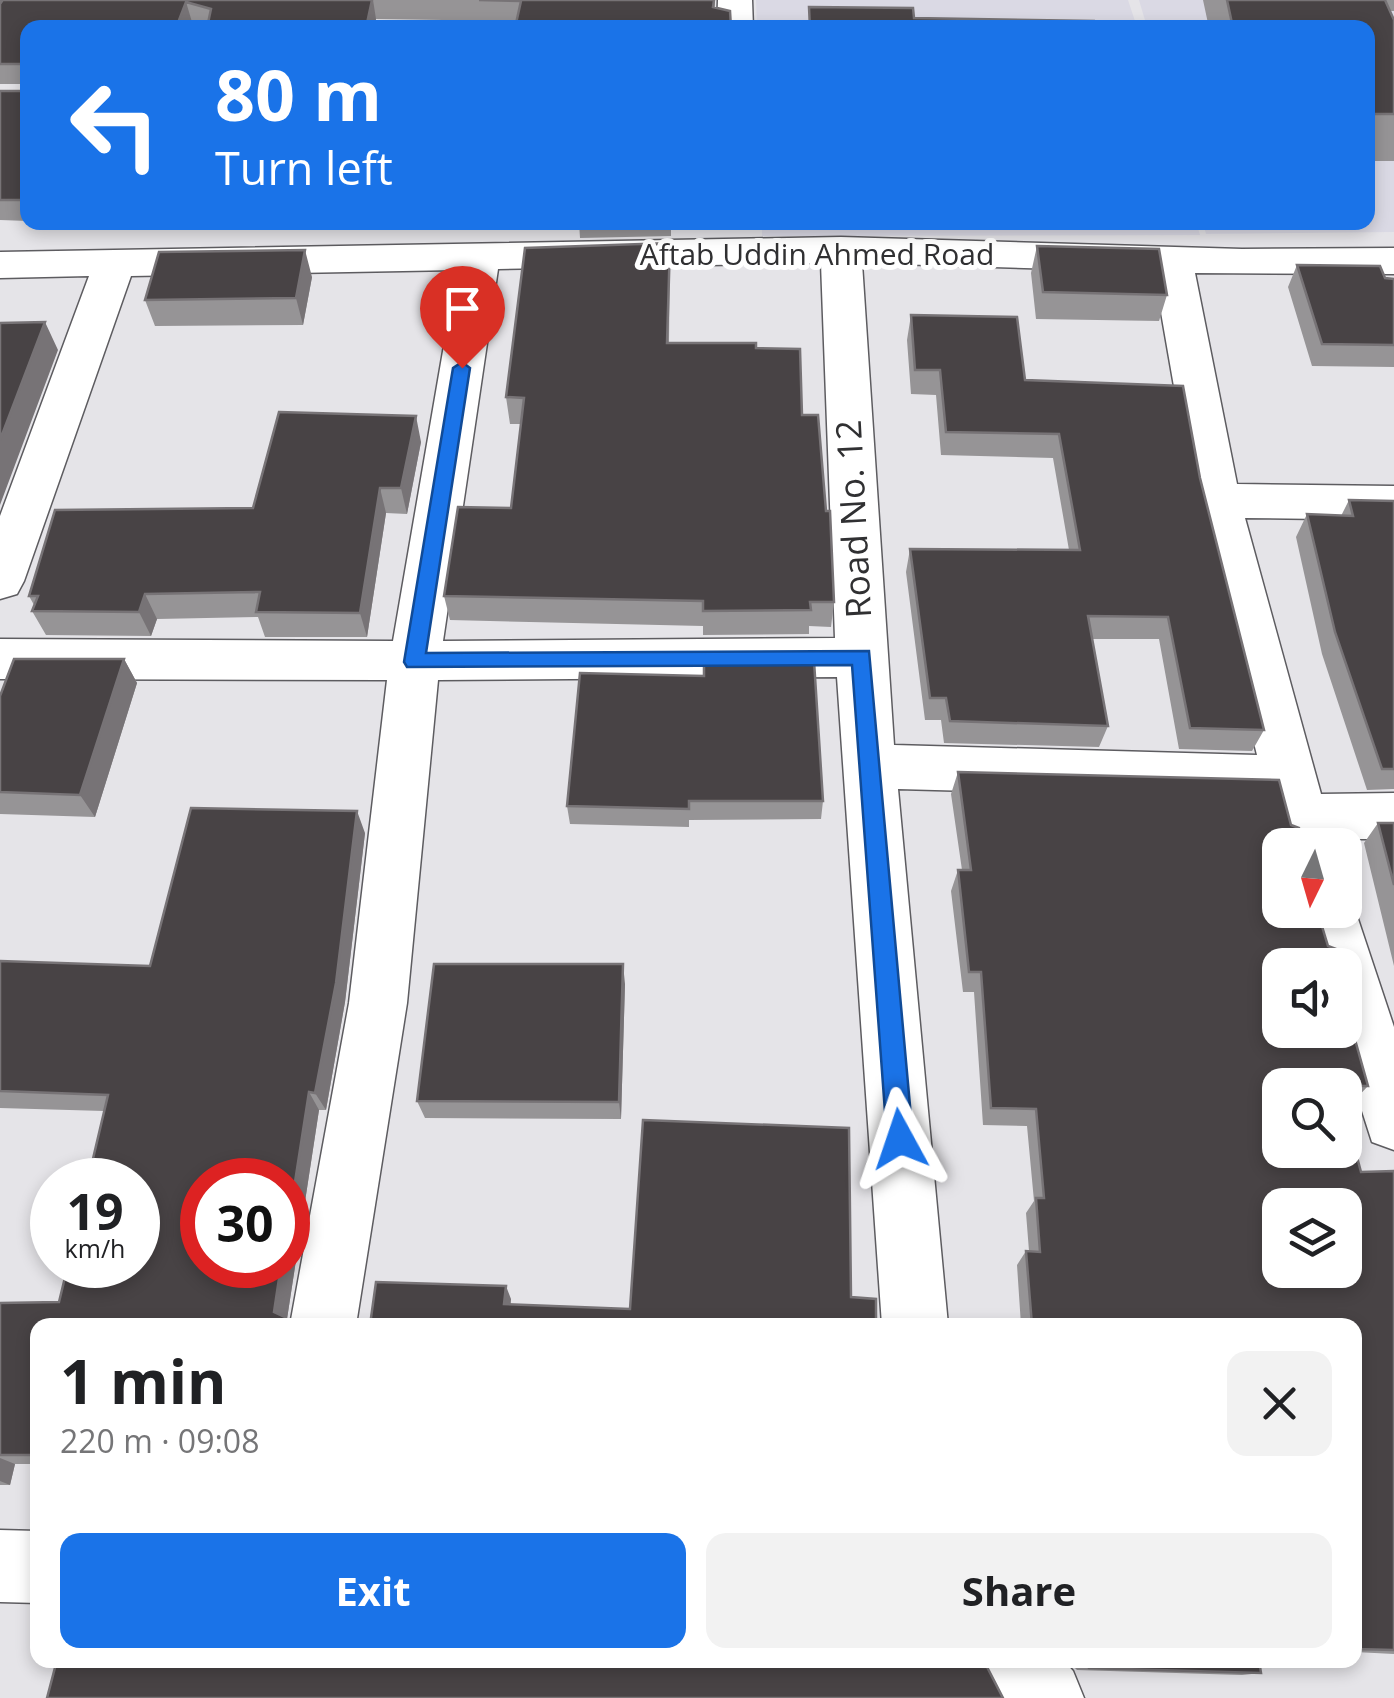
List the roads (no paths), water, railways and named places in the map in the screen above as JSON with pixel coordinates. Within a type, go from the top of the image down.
[{"type":"street","name":"Aftab Uddin Ahmed Road","points":[[0,265],[479,258],[748,238],[841,250],[1172,260],[1394,261]]},
{"type":"street","name":"Road No. 12","points":[[841,250],[869,766],[914,1318]]},
{"type":"street","points":[[324,1318],[378,1003],[415,662],[479,258]]},
{"type":"street","points":[[1172,260],[1217,501],[1298,814]]},
{"type":"street","points":[[0,580],[115,262]]},
{"type":"street","points":[[1217,501],[1394,503]]},
{"type":"street","points":[[0,658],[415,662],[862,657]]},
{"type":"street","points":[[869,766],[1298,814],[1394,816]]},
{"type":"street","points":[[1362,1020],[1394,1121]]},
{"type":"street","points":[[0,1566],[30,1566]]},
{"type":"street","points":[[1021,1668],[1046,1698]]}]
